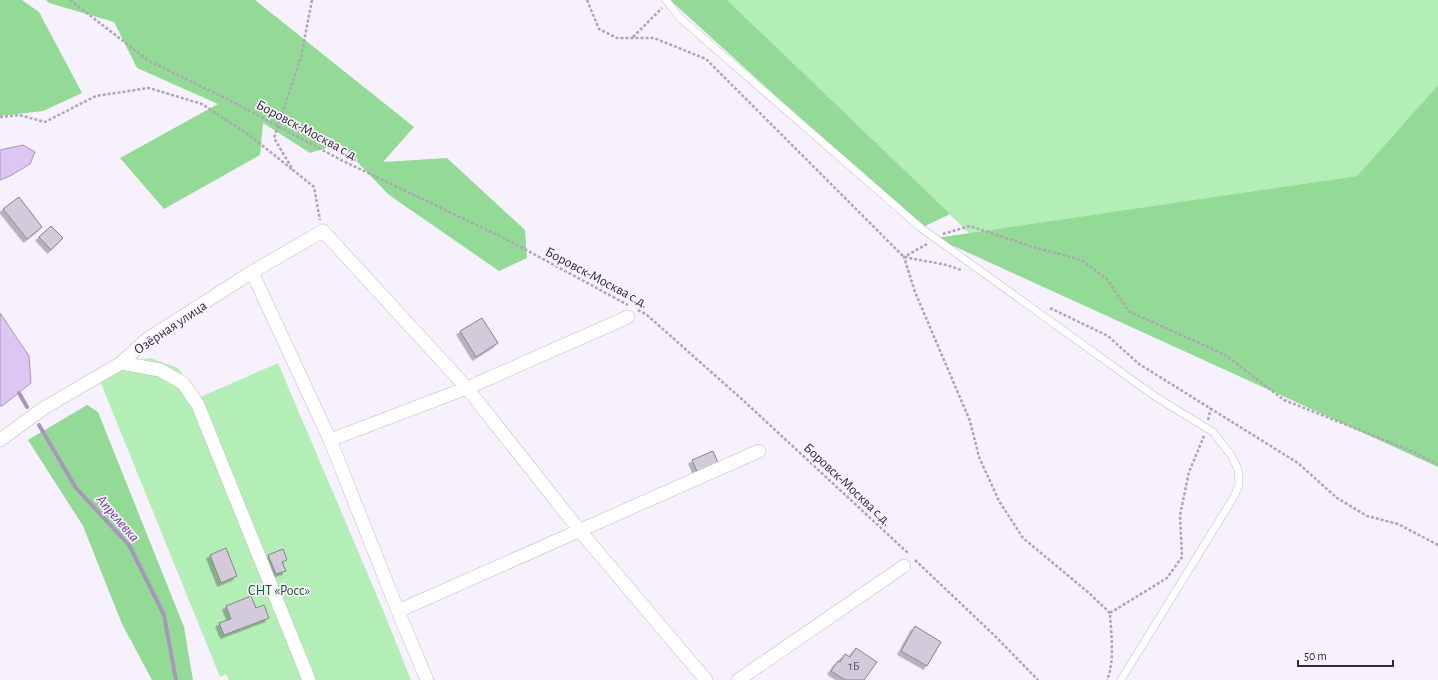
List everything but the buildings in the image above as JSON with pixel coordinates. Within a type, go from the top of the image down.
[{"type":"street","name":"Озёрная улица","points":[[0,440],[44,408],[121,363],[146,340],[252,272],[323,231]]},
{"type":"street","points":[[323,231],[467,388],[580,531],[706,680]]},
{"type":"street","points":[[252,272],[330,440],[427,680]]},
{"type":"street","points":[[330,440],[467,388],[628,317]]},
{"type":"street","points":[[121,363],[160,370],[183,383],[198,405],[309,680]]},
{"type":"street","points":[[398,610],[759,451]]},
{"type":"street","points":[[738,680],[904,566]]},
{"type":"lane","points":[[667,1],[680,18],[921,228],[1156,397],[1213,432],[1231,455],[1238,469],[1239,484],[1236,495],[1121,680]]},
{"type":"path","name":"Боровск-Москва с.д.","points":[[70,0],[149,61],[233,102],[343,161],[506,239],[647,315],[745,402],[867,515],[995,636],[1038,680]]},
{"type":"path","points":[[293,170],[274,138],[301,58],[312,0]]},
{"type":"path","points":[[587,0],[599,29],[617,38],[654,38],[706,59],[904,257],[914,292],[970,421],[979,457],[999,501],[1023,538],[1089,593],[1110,613],[1112,640],[1110,673],[1107,680]]},
{"type":"path","points":[[633,38],[667,1]]},
{"type":"path","points":[[0,117],[19,115],[45,122],[96,96],[149,88],[202,104],[249,136],[314,187],[323,231]]},
{"type":"path","points":[[904,257],[945,232],[970,226],[1030,246],[1080,260],[1106,278],[1130,312],[1224,354],[1284,400],[1407,449],[1438,464]]},
{"type":"path","points":[[904,257],[947,265],[967,271]]},
{"type":"path","points":[[1044,304],[1108,336],[1140,364],[1298,463],[1337,498],[1367,516],[1398,524],[1438,545]]},
{"type":"path","points":[[1110,613],[1167,578],[1182,557],[1180,515],[1189,472],[1206,428],[1211,408]]},
{"type":"green space","points":[[0,0],[22,0],[39,12],[82,93],[43,111],[0,116]]},
{"type":"green space","points":[[46,0],[255,0],[414,127],[383,162],[447,158],[525,230],[527,258],[499,271],[389,195],[340,144],[310,153],[263,123],[260,155],[164,209],[120,158],[218,104],[137,68],[114,22],[49,3]]},
{"type":"green space","points":[[670,0],[727,0],[950,214],[921,228]]},
{"type":"green space","points":[[727,0],[1438,0],[1438,85],[1357,176],[970,234]]},
{"type":"green space","points":[[1438,85],[1438,467],[936,238],[1357,176]]},
{"type":"green space","name":"СНТ «Росс»","points":[[150,358],[178,368],[198,398],[278,363],[383,610],[411,680],[229,680],[226,674],[220,677],[96,371]]},
{"type":"green space","points":[[87,405],[98,412],[184,627],[193,680],[152,680],[122,624],[83,526],[28,440]]},
{"type":"shaded area","points":[[23,145],[35,152],[30,164],[0,180],[0,150]]},
{"type":"shaded area","points":[[0,313],[29,356],[31,383],[2,406],[0,406]]},
{"type":"waterway","points":[[19,393],[27,407]]},
{"type":"waterway","name":"Апрелевка","points":[[39,425],[76,488],[129,545],[164,615],[176,680]]}]
